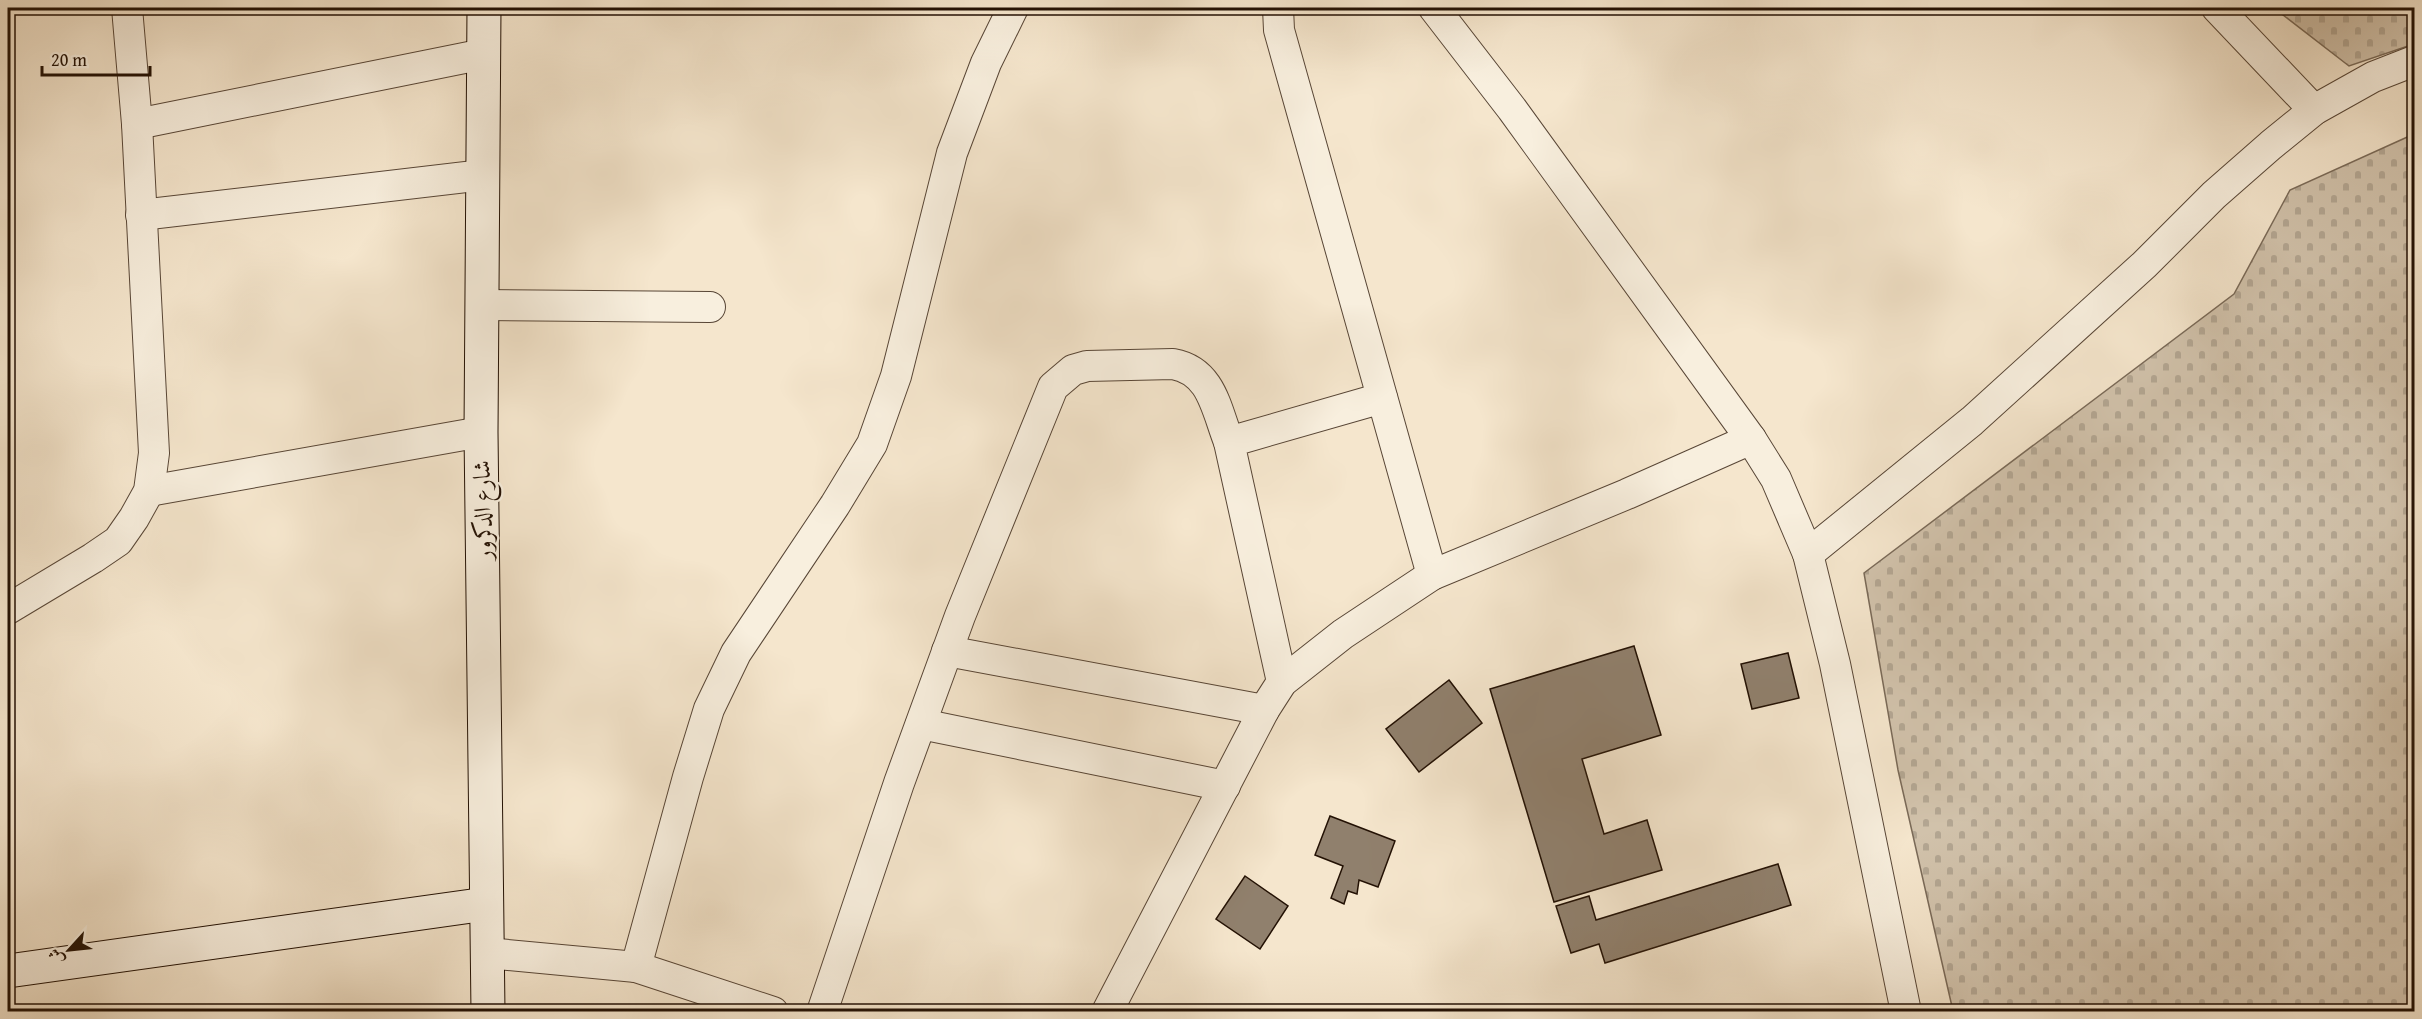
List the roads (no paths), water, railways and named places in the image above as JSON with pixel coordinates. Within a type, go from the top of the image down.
[{"type":"street","points":[[8,609],[118,541],[149,491],[154,453],[137,124],[127,8]]},
{"type":"street","name":"شارع الدكرور","points":[[484,8],[481,432],[488,1011]]},
{"type":"street","points":[[636,968],[709,709],[736,653],[835,505],[872,444],[896,376],[952,153],[986,63],[1013,8]]},
{"type":"street","points":[[1278,8],[1279,30],[1432,575]]},
{"type":"street","points":[[1434,8],[1519,119],[1750,439],[1776,479],[1808,554],[1835,664],[1906,1011]]},
{"type":"street","points":[[2217,8],[2314,110]]},
{"type":"street","points":[[137,124],[484,54]]},
{"type":"street","points":[[1808,554],[1972,421],[2144,265],[2214,195],[2314,110],[2373,77],[2415,61]]},
{"type":"street","points":[[141,215],[483,175]]},
{"type":"street","points":[[482,305],[710,307]]},
{"type":"street","points":[[822,1011],[947,651],[994,529],[1053,387],[1062,377],[1073,370],[1087,366],[1173,364],[1187,366],[1198,373],[1207,384],[1228,442],[1282,682]]},
{"type":"street","points":[[1228,442],[1382,398]]},
{"type":"street","points":[[149,491],[481,432]]},
{"type":"street","points":[[1107,1011],[1264,710],[1282,682],[1343,633],[1432,575],[1627,494],[1750,439]]},
{"type":"street","points":[[947,651],[1264,710]]},
{"type":"street","points":[[921,724],[1225,786]]},
{"type":"street","points":[[8,972],[486,904]]},
{"type":"street","points":[[487,953],[636,968],[773,1011]]}]
